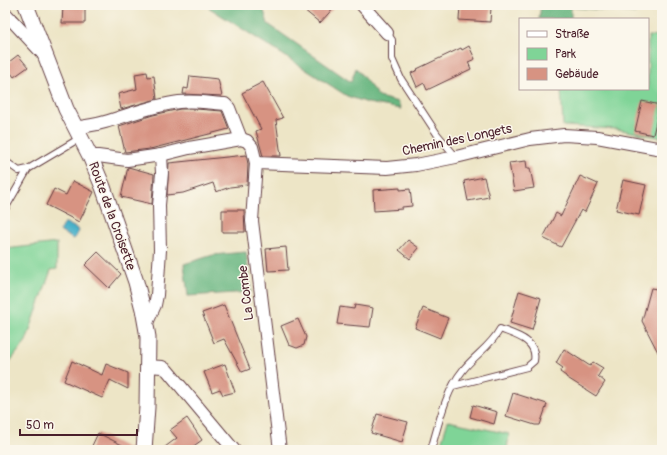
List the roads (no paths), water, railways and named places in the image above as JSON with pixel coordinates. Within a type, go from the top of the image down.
[{"type":"street","name":"Route de la Croisette","points":[[26,5],[77,133],[90,156],[103,187],[136,282],[146,325],[148,366],[144,450]]},
{"type":"street","points":[[362,5],[387,33]]},
{"type":"street","points":[[5,13],[46,56]]},
{"type":"street","name":"La Combe","points":[[77,133],[103,122],[166,104],[192,101],[225,104],[229,108],[241,139],[246,141],[252,147],[256,162],[252,221],[280,450]]},
{"type":"street","name":"Chemin des Longets","points":[[256,162],[387,168],[416,165],[492,152],[550,136],[582,135],[662,149]]},
{"type":"street","points":[[90,156],[127,160],[161,155],[189,148],[241,139]]},
{"type":"street","points":[[146,325],[158,296],[160,250],[159,205],[162,173],[161,155]]},
{"type":"street","points":[[148,366],[162,367],[167,370],[234,450]]},
{"type":"lane","points":[[387,33],[392,40],[392,59],[401,79],[437,134],[456,157]]},
{"type":"lane","points":[[5,161],[19,171],[28,169],[77,133]]},
{"type":"lane","points":[[5,210],[28,169]]},
{"type":"lane","points":[[431,450],[442,411],[453,386],[463,371],[490,344],[500,329],[526,340],[533,349],[534,361],[527,367],[453,386]]},
{"type":"water","points":[[64,223],[78,229],[79,231],[75,238],[73,239],[61,232],[60,230]]}]
